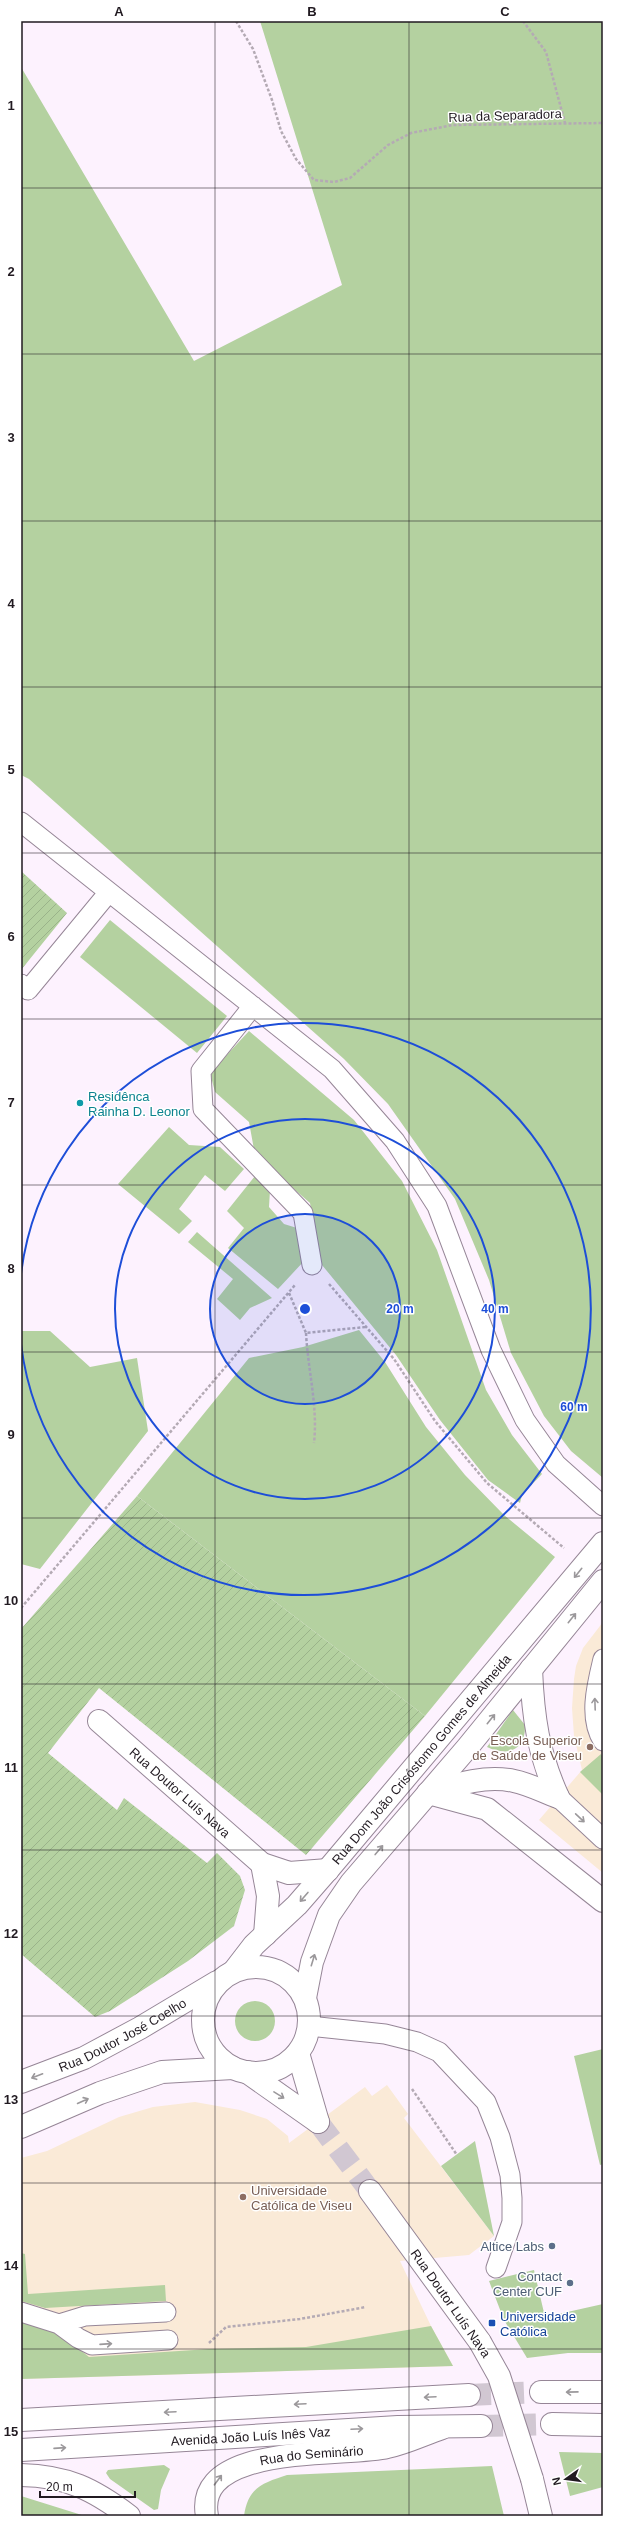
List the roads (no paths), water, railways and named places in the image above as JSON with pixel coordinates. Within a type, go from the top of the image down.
[{"type":"street","name":"Rua Dom João Crisóstomo Gomes de Almeida","points":[[603,1543],[328,1870],[297,1905],[265,1935],[210,1993],[204,2007],[203,2021],[205,2036],[211,2048],[221,2060],[240,2070],[262,2073],[275,2070],[288,2063],[298,2052],[306,2040],[309,2026],[305,1998],[312,1962],[329,1915],[351,1884],[603,1581]]},
{"type":"street","points":[[531,1669],[533,1717],[538,1742],[558,1797]]},
{"type":"street","name":"Rua Doutor Luís Nava","points":[[99,1721],[262,1864],[289,1873],[328,1870]]},
{"type":"street","points":[[428,1793],[480,1779],[498,1778],[516,1781],[558,1797]]},
{"type":"street","points":[[428,1793],[487,1809],[603,1901]]},
{"type":"street","points":[[262,1864],[268,1896],[265,1935]]},
{"type":"street","name":"Rua Dom João Crisóstomo Gomes de Almeida","points":[[227,1975],[250,1966],[266,1967],[282,1972],[294,1982],[305,1998]]},
{"type":"street","name":"Rua Doutor José Coelho","points":[[21,2082],[84,2058],[140,2028],[227,1975]]},
{"type":"street","points":[[21,2127],[100,2093],[162,2072],[240,2070],[318,2122],[298,2052]]},
{"type":"street","name":"Rua Doutor Luís Nava","points":[[370,2191],[480,2342],[499,2376],[532,2479],[541,2516]]},
{"type":"street","points":[[541,2392],[603,2392]]},
{"type":"street","points":[[23,2418],[469,2395]]},
{"type":"street","points":[[552,2424],[603,2425]]},
{"type":"street","name":"Rua do Seminário","points":[[207,2516],[209,2492],[222,2475],[242,2465],[279,2457],[387,2447],[448,2426]]},
{"type":"street","name":"Avenida João Luís Inês Vaz","points":[[21,2450],[398,2427],[481,2426]]},
{"type":"street","points":[[21,2475],[47,2475],[75,2482],[106,2499],[129,2516]]},
{"type":"lane","points":[[21,822],[332,1069],[394,1140],[437,1206],[491,1350],[525,1420],[556,1464],[603,1506]]},
{"type":"lane","points":[[21,984],[28,990],[109,892]]},
{"type":"lane","points":[[253,1006],[201,1071],[203,1109],[303,1214],[312,1265]]},
{"type":"lane","points":[[603,1659],[595,1699],[597,1732],[603,1741]]},
{"type":"lane","points":[[558,1797],[603,1839]]},
{"type":"lane","points":[[309,2026],[385,2034],[417,2042],[439,2052],[486,2102],[500,2137],[510,2175],[512,2198],[512,2222],[496,2268]]},
{"type":"lane","points":[[21,2312],[59,2324],[78,2338],[92,2344],[168,2340]]},
{"type":"lane","points":[[59,2324],[85,2316],[166,2312]]},
{"type":"tunnel","points":[[318,2122],[370,2191]]},
{"type":"tunnel","points":[[469,2395],[541,2392]]},
{"type":"tunnel","points":[[481,2426],[552,2424]]},
{"type":"place","name":"Residênca Rainha D. Leonor","points":[[80,1103]]},
{"type":"place","name":"Escola Superior de Saúde de Viseu","points":[[590,1747]]},
{"type":"place","name":"Universidade Católica de Viseu","points":[[243,2197]]},
{"type":"place","name":"Altice Labs","points":[[552,2246]]},
{"type":"place","name":"Contact Center CUF","points":[[570,2283]]},
{"type":"place","name":"Universidade Católica","points":[[492,2323]]}]
